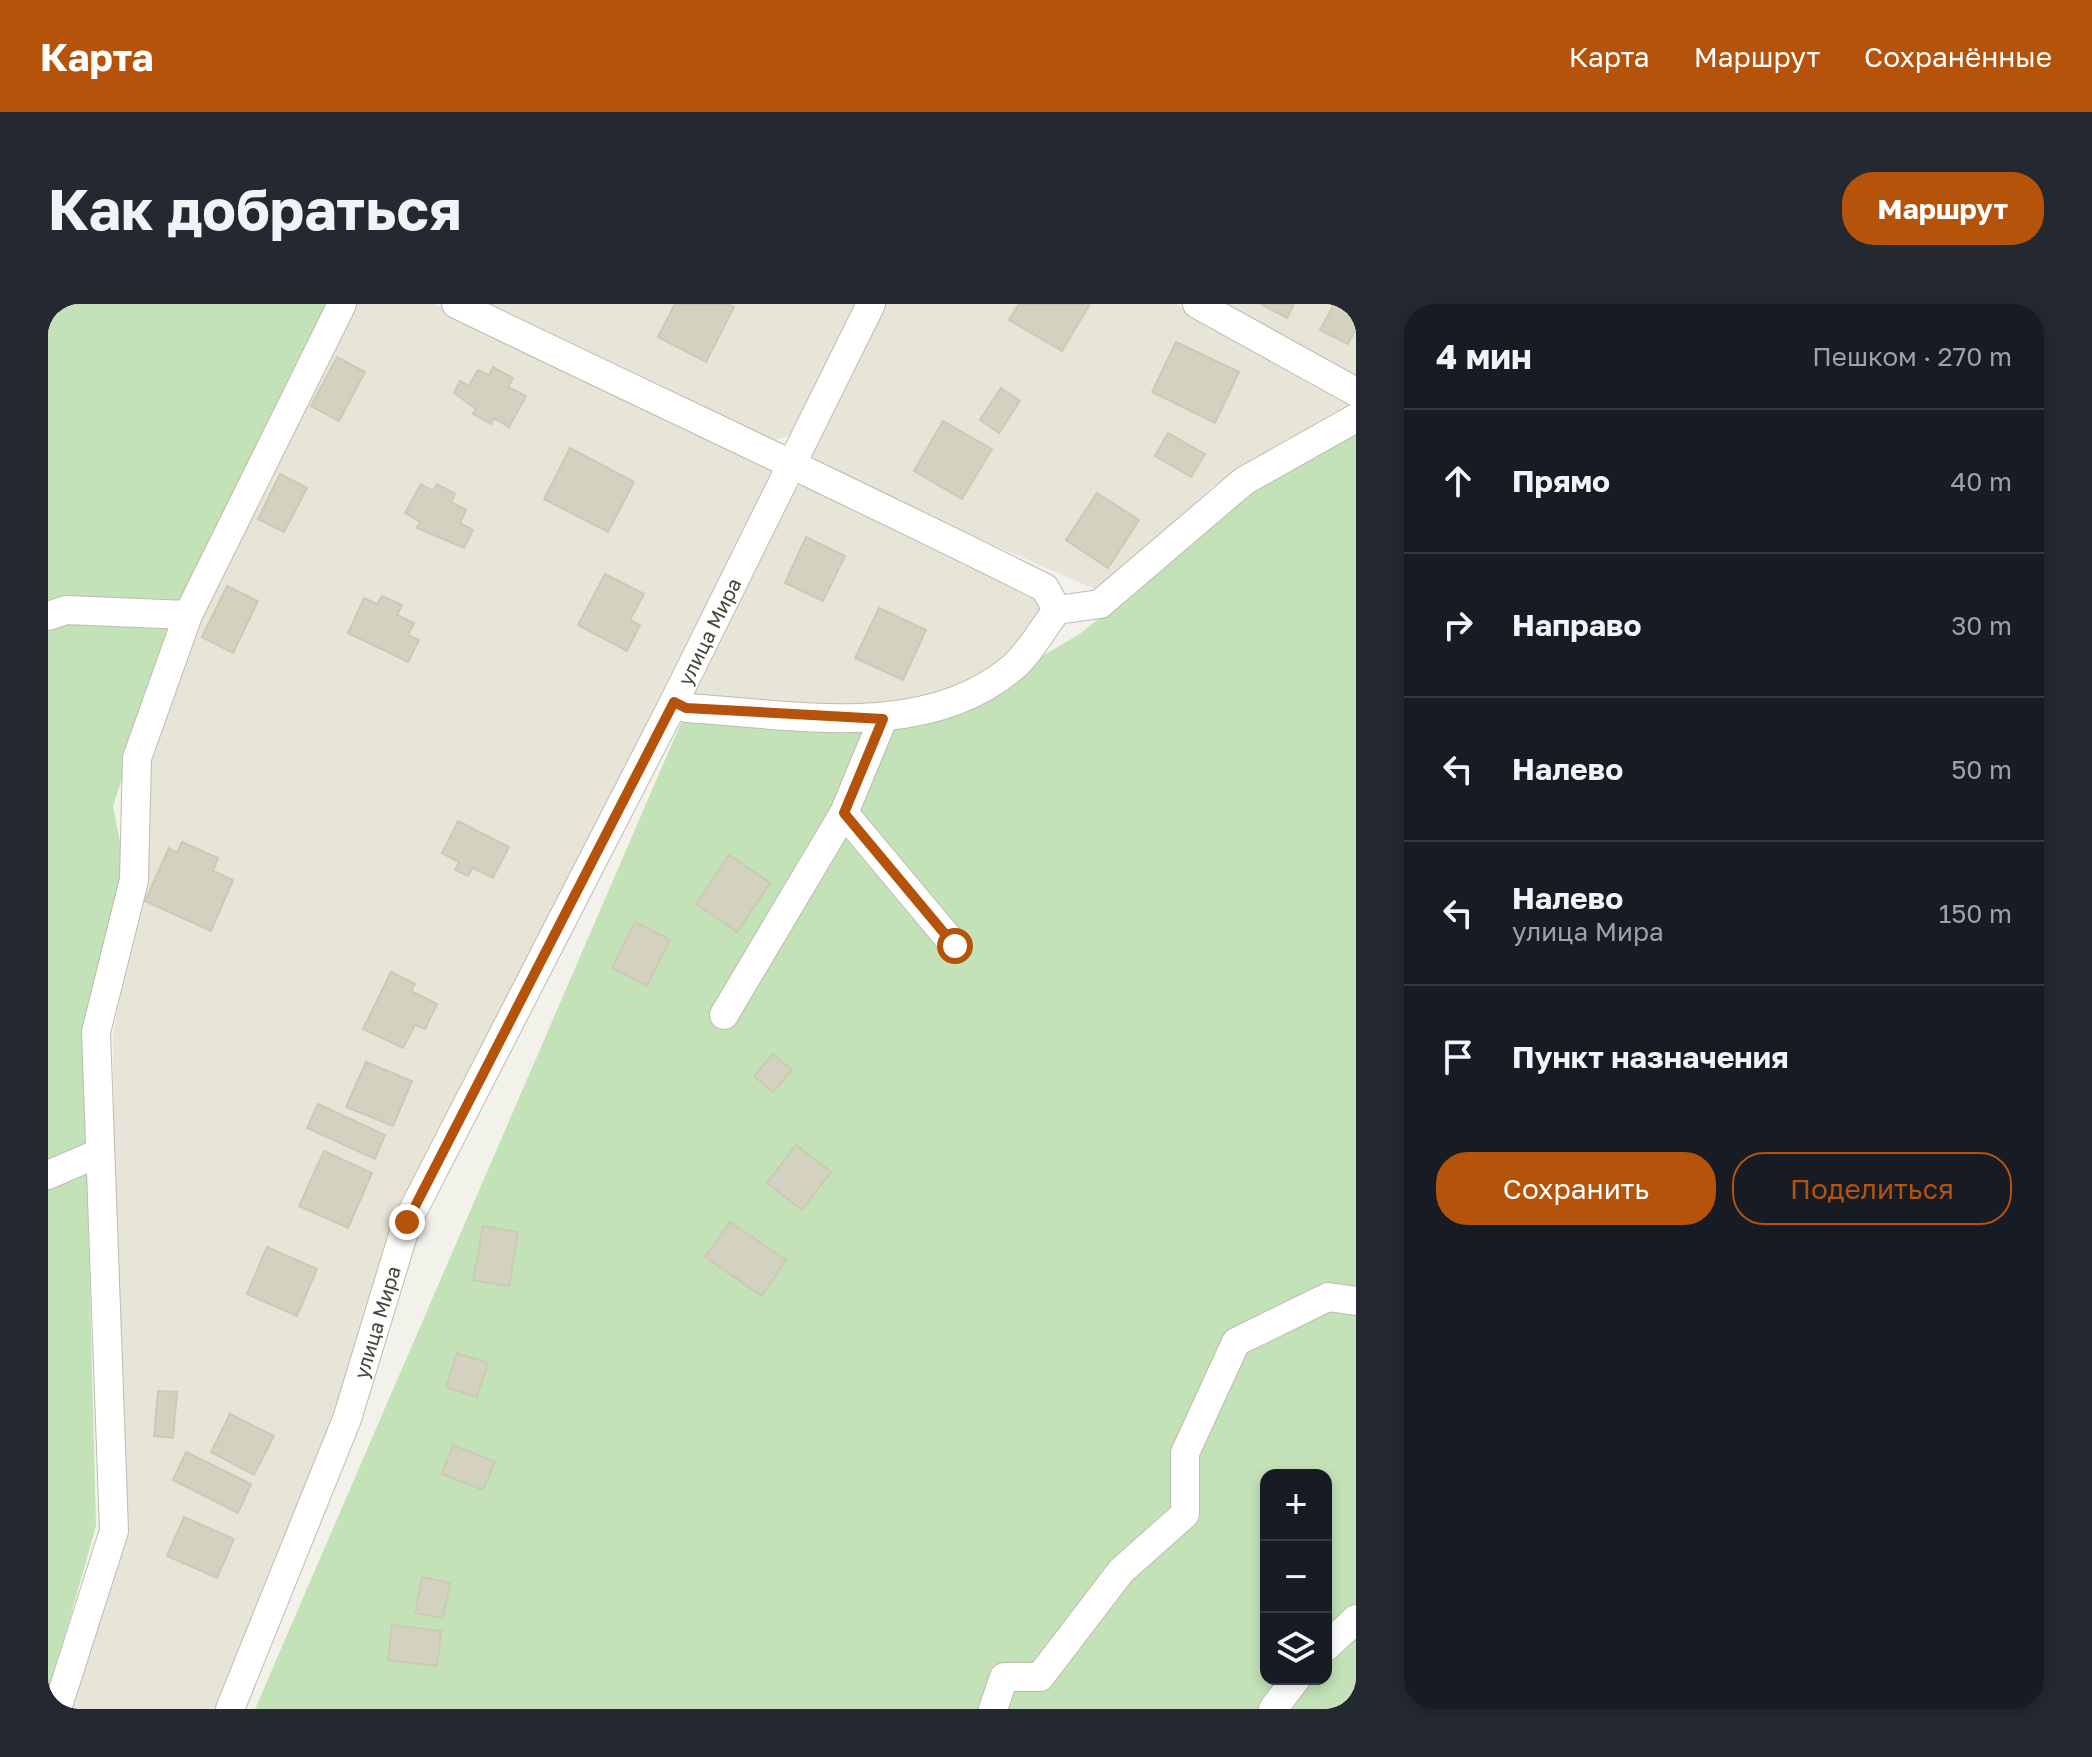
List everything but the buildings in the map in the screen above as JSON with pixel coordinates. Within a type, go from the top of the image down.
[{"type":"street","points":[[57,1709],[114,1531],[96,1032],[134,880],[137,758],[188,615],[342,304]]},
{"type":"street","points":[[456,304],[789,466],[884,507],[1045,588],[1057,610]]},
{"type":"street","name":"улица Мира","points":[[230,1709],[347,1419],[407,1222],[674,702],[871,304]]},
{"type":"street","points":[[1197,304],[1356,392]]},
{"type":"street","points":[[674,702],[686,708],[883,719],[963,698],[1013,668],[1057,610],[1100,604],[1244,481],[1356,418]]},
{"type":"street","points":[[48,616],[66,610],[188,615]]},
{"type":"street","points":[[724,1015],[844,813],[883,719]]},
{"type":"street","points":[[844,813],[955,946]]},
{"type":"street","points":[[48,1175],[99,1153]]},
{"type":"street","points":[[993,1709],[1004,1677],[1040,1677],[1121,1571],[1185,1514],[1185,1453],[1236,1342],[1328,1297],[1356,1301]]},
{"type":"street","points":[[1332,1641],[1356,1619]]},
{"type":"street","points":[[1273,1709],[1291,1685]]},
{"type":"shaded area","points":[[357,304],[434,304],[766,464],[773,478],[399,1221],[342,1420],[220,1709],[68,1709],[118,1544],[113,1035],[142,885],[149,757],[197,616],[343,317]]},
{"type":"shaded area","points":[[478,304],[858,304],[792,435],[765,443]]},
{"type":"shaded area","points":[[883,304],[1176,304],[1356,405],[1356,410],[1213,486],[1104,593],[826,472],[815,463],[811,446]]},
{"type":"shaded area","points":[[1219,304],[1356,304],[1356,380]]},
{"type":"shaded area","points":[[809,483],[1038,598],[1044,616],[1007,664],[962,692],[897,709],[702,704],[692,695],[794,488]]},
{"type":"green space","points":[[48,304],[326,304],[178,605],[113,806],[126,874],[88,1034],[86,1134],[96,1526],[48,1696]]},
{"type":"green space","points":[[1356,423],[1356,1709],[255,1709],[684,716],[922,726],[1080,634],[1268,477]]},
{"type":"route","points":[[407,1222],[674,702],[686,708],[883,719],[844,813],[955,946]]}]
